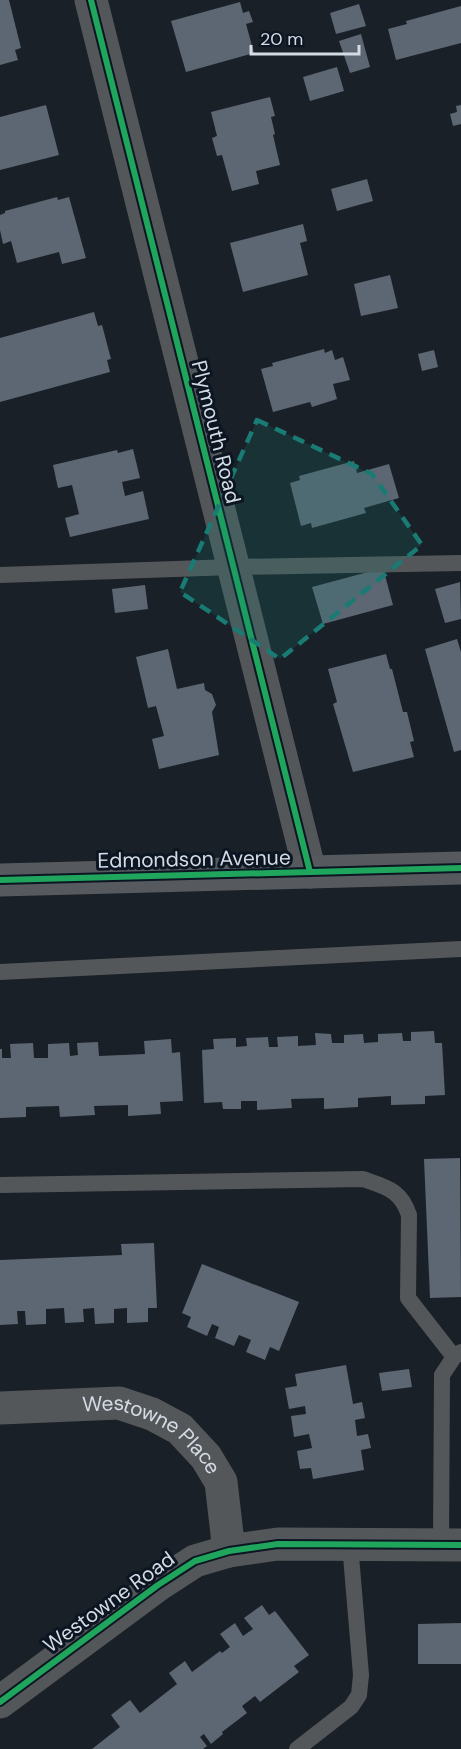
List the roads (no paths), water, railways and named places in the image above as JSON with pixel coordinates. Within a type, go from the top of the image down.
[{"type":"main road","name":"Edmondson Avenue","points":[[0,880],[461,868]]},
{"type":"street","name":"Plymouth Road","points":[[91,0],[310,872]]},
{"type":"street","name":"Westowne Place","points":[[0,1408],[118,1403],[152,1414],[180,1430],[206,1457],[221,1482],[229,1551]]},
{"type":"street","name":"Westowne Road","points":[[0,1702],[158,1585],[195,1561],[229,1551],[278,1544],[451,1545]]},
{"type":"lane","points":[[0,575],[233,567],[461,563]]},
{"type":"lane","points":[[0,972],[461,949]]},
{"type":"lane","points":[[0,1185],[363,1179],[395,1192],[406,1205],[410,1215],[408,1298],[458,1355],[442,1375],[451,1545]]},
{"type":"lane","points":[[297,1749],[351,1707],[359,1695],[361,1675],[350,1544]]}]
